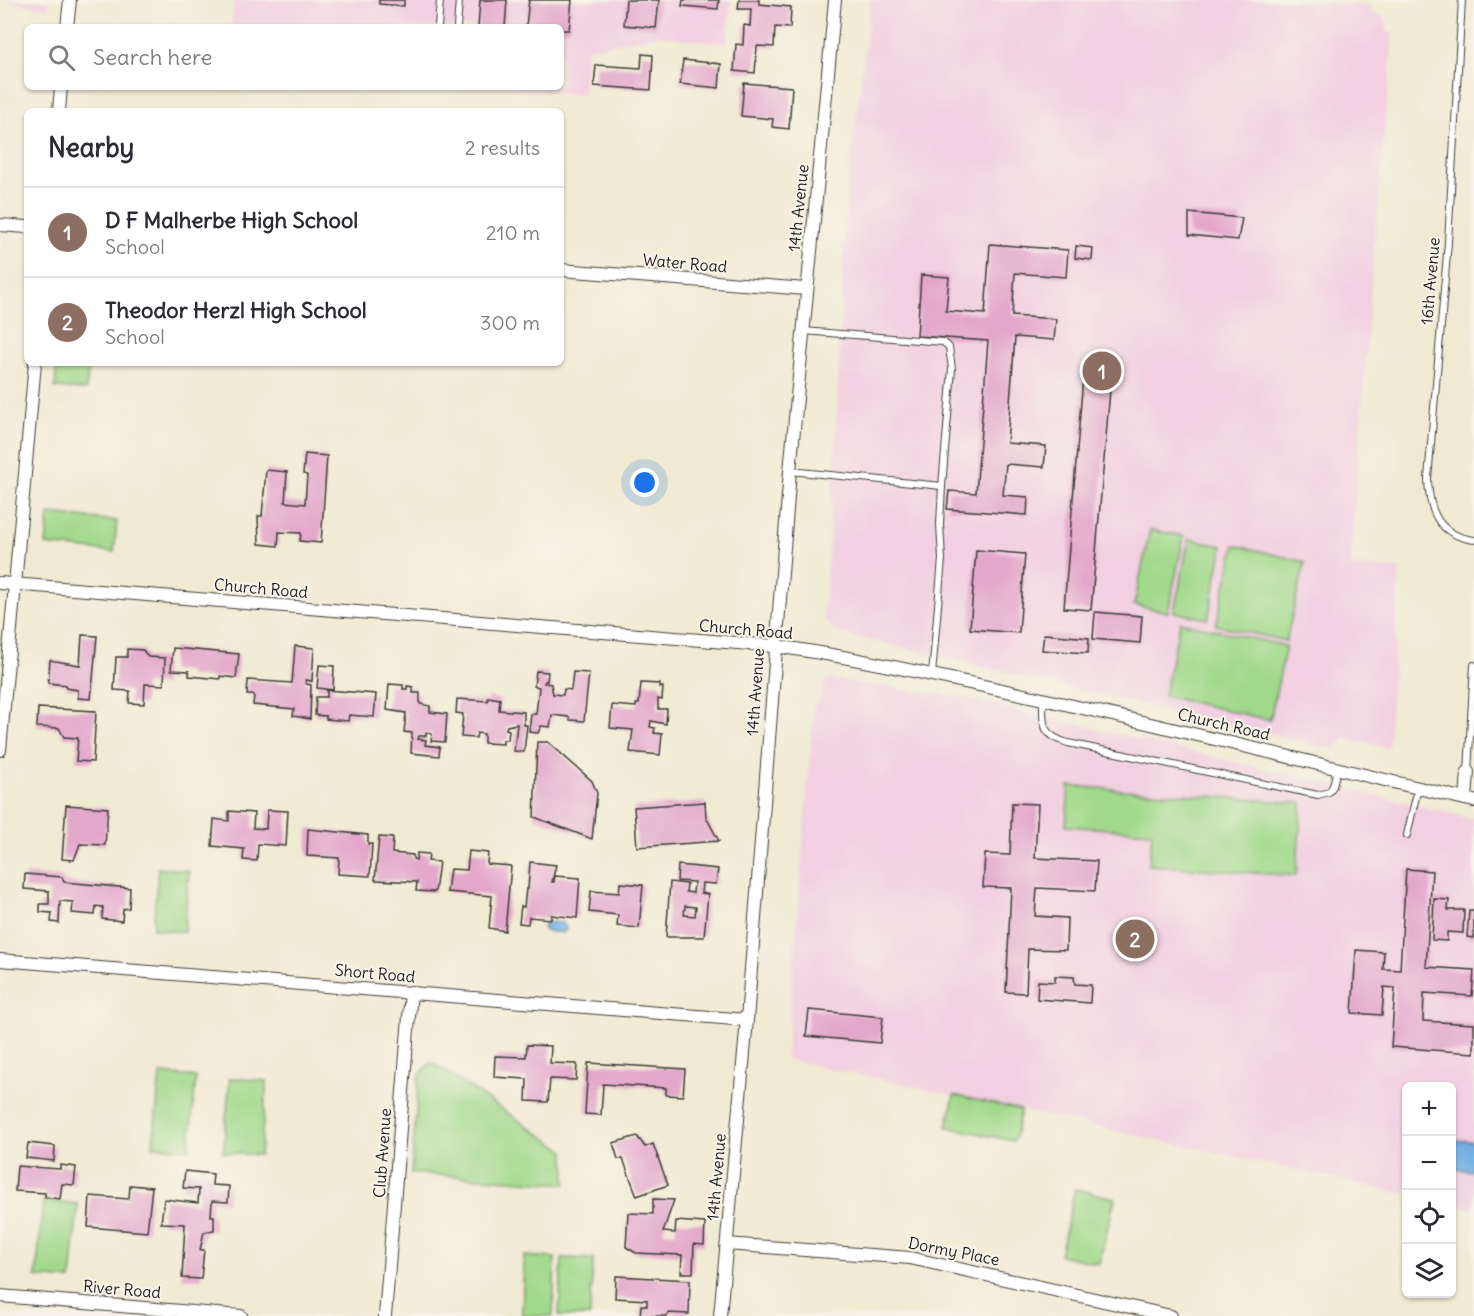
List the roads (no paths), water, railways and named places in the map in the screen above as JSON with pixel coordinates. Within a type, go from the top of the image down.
[{"type":"street","points":[[67,24],[70,0]]},
{"type":"street","name":"14th Avenue","points":[[720,1316],[747,1020],[775,646],[802,331],[835,0]]},
{"type":"street","points":[[59,108],[61,90]]},
{"type":"street","points":[[0,225],[24,227]]},
{"type":"street","name":"Water Road","points":[[564,270],[806,289]]},
{"type":"street","points":[[0,750],[35,366]]},
{"type":"street","name":"Church Road","points":[[0,583],[775,646],[910,669],[1470,800]]},
{"type":"street","points":[[1468,772],[1470,800]]},
{"type":"street","name":"Short Road","points":[[0,960],[747,1020]]},
{"type":"street","name":"Club Avenue","points":[[385,1316],[411,992]]},
{"type":"street","name":"Dormy Place","points":[[727,1244],[910,1258],[1171,1316]]},
{"type":"street","name":"River Road","points":[[0,1296],[241,1316]]},
{"type":"lane","points":[[438,24],[440,0]]},
{"type":"lane","points":[[457,24],[459,0]]},
{"type":"lane","name":"16th Avenue","points":[[1462,0],[1448,242],[1428,486],[1431,508],[1441,524],[1457,536],[1474,540]]},
{"type":"lane","points":[[802,331],[943,342],[952,354],[940,524],[942,559],[932,675]]},
{"type":"lane","points":[[790,471],[942,486]]},
{"type":"lane","points":[[1468,772],[1474,665]]},
{"type":"lane","points":[[1043,699],[1045,729],[1047,734],[1056,739],[1318,795],[1329,792],[1333,786],[1337,768]]},
{"type":"lane","points":[[1407,835],[1418,788]]},
{"type":"water","points":[[546,922],[564,923],[566,929],[563,933],[545,931],[543,926]]},
{"type":"water","points":[[1456,1140],[1474,1141],[1474,1171],[1456,1169]]},
{"type":"place","name":"D F Malherbe High School","points":[[1102,371]]},
{"type":"place","name":"Theodor Herzl High School","points":[[1135,939]]}]
